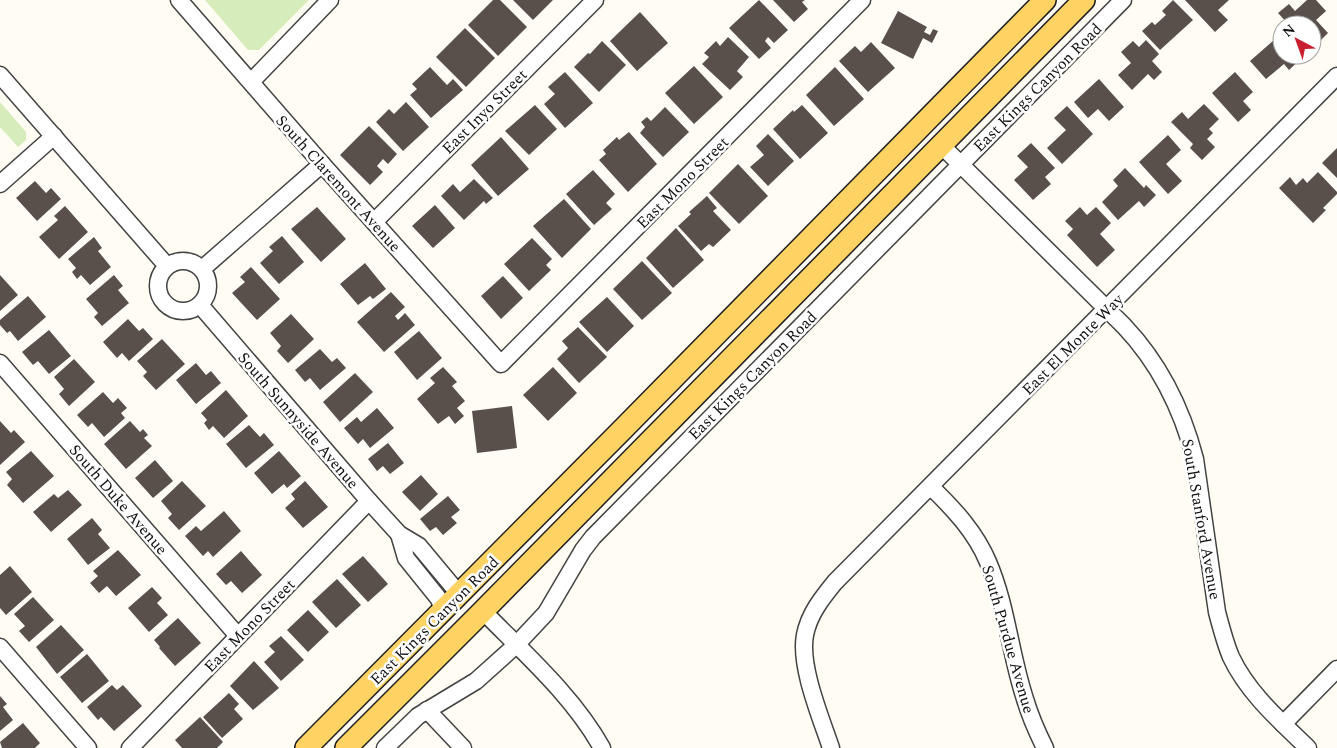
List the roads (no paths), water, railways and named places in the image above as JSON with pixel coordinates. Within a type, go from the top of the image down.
[{"type":"main road","name":"East Kings Canyon Road","points":[[306,748],[624,429],[1046,0]]},
{"type":"main road","points":[[1043,42],[1057,15],[1069,0]]},
{"type":"main road","name":"East Kings Canyon Road","points":[[346,748],[484,611],[1084,0]]},
{"type":"main road","points":[[484,611],[480,603],[481,595],[485,588],[605,466],[624,429]]},
{"type":"main road","points":[[336,748],[344,731],[450,622],[459,606],[459,594]]},
{"type":"street","name":"South Claremont Avenue","points":[[179,0],[322,164],[501,364]]},
{"type":"street","points":[[251,82],[330,0]]},
{"type":"street","name":"East Inyo Street","points":[[374,222],[594,0]]},
{"type":"street","name":"East Mono Street","points":[[501,364],[862,0]]},
{"type":"street","name":"East Kings Canyon Road","points":[[385,748],[409,724],[427,710],[476,681],[516,645],[546,613],[583,550],[593,537],[1123,0]]},
{"type":"street","points":[[0,75],[167,266]]},
{"type":"street","name":"East El Monte Way","points":[[831,748],[810,684],[805,657],[805,636],[811,616],[821,599],[835,582],[1337,76]]},
{"type":"street","points":[[0,184],[54,136]]},
{"type":"street","name":"South Stanford Avenue","points":[[941,145],[1139,341],[1157,366],[1181,414],[1195,459],[1217,612],[1222,633],[1231,656],[1242,676],[1258,698],[1308,748]]},
{"type":"street","points":[[202,269],[322,164]]},
{"type":"street","points":[[181,260],[190,261],[202,269],[208,281],[208,290],[206,298],[200,305],[191,310],[173,310],[160,298],[158,282],[161,273],[167,266],[181,260]]},
{"type":"street","name":"South Sunnyside Avenue","points":[[200,305],[369,501],[399,534],[419,546],[459,594]]},
{"type":"street","name":"South Duke Avenue","points":[[0,363],[238,636]]},
{"type":"street","name":"South Purdue Avenue","points":[[931,487],[962,519],[976,539],[988,562],[998,589],[1024,697],[1045,748]]},
{"type":"street","name":"East Mono Street","points":[[130,748],[369,501]]},
{"type":"street","name":"South Sunnyside Avenue","points":[[399,534],[406,558],[439,599],[444,610]]},
{"type":"street","points":[[484,611],[578,713],[602,748]]},
{"type":"street","points":[[0,647],[88,748]]},
{"type":"street","points":[[1283,724],[1337,669]]},
{"type":"street","points":[[427,710],[463,748]]}]
